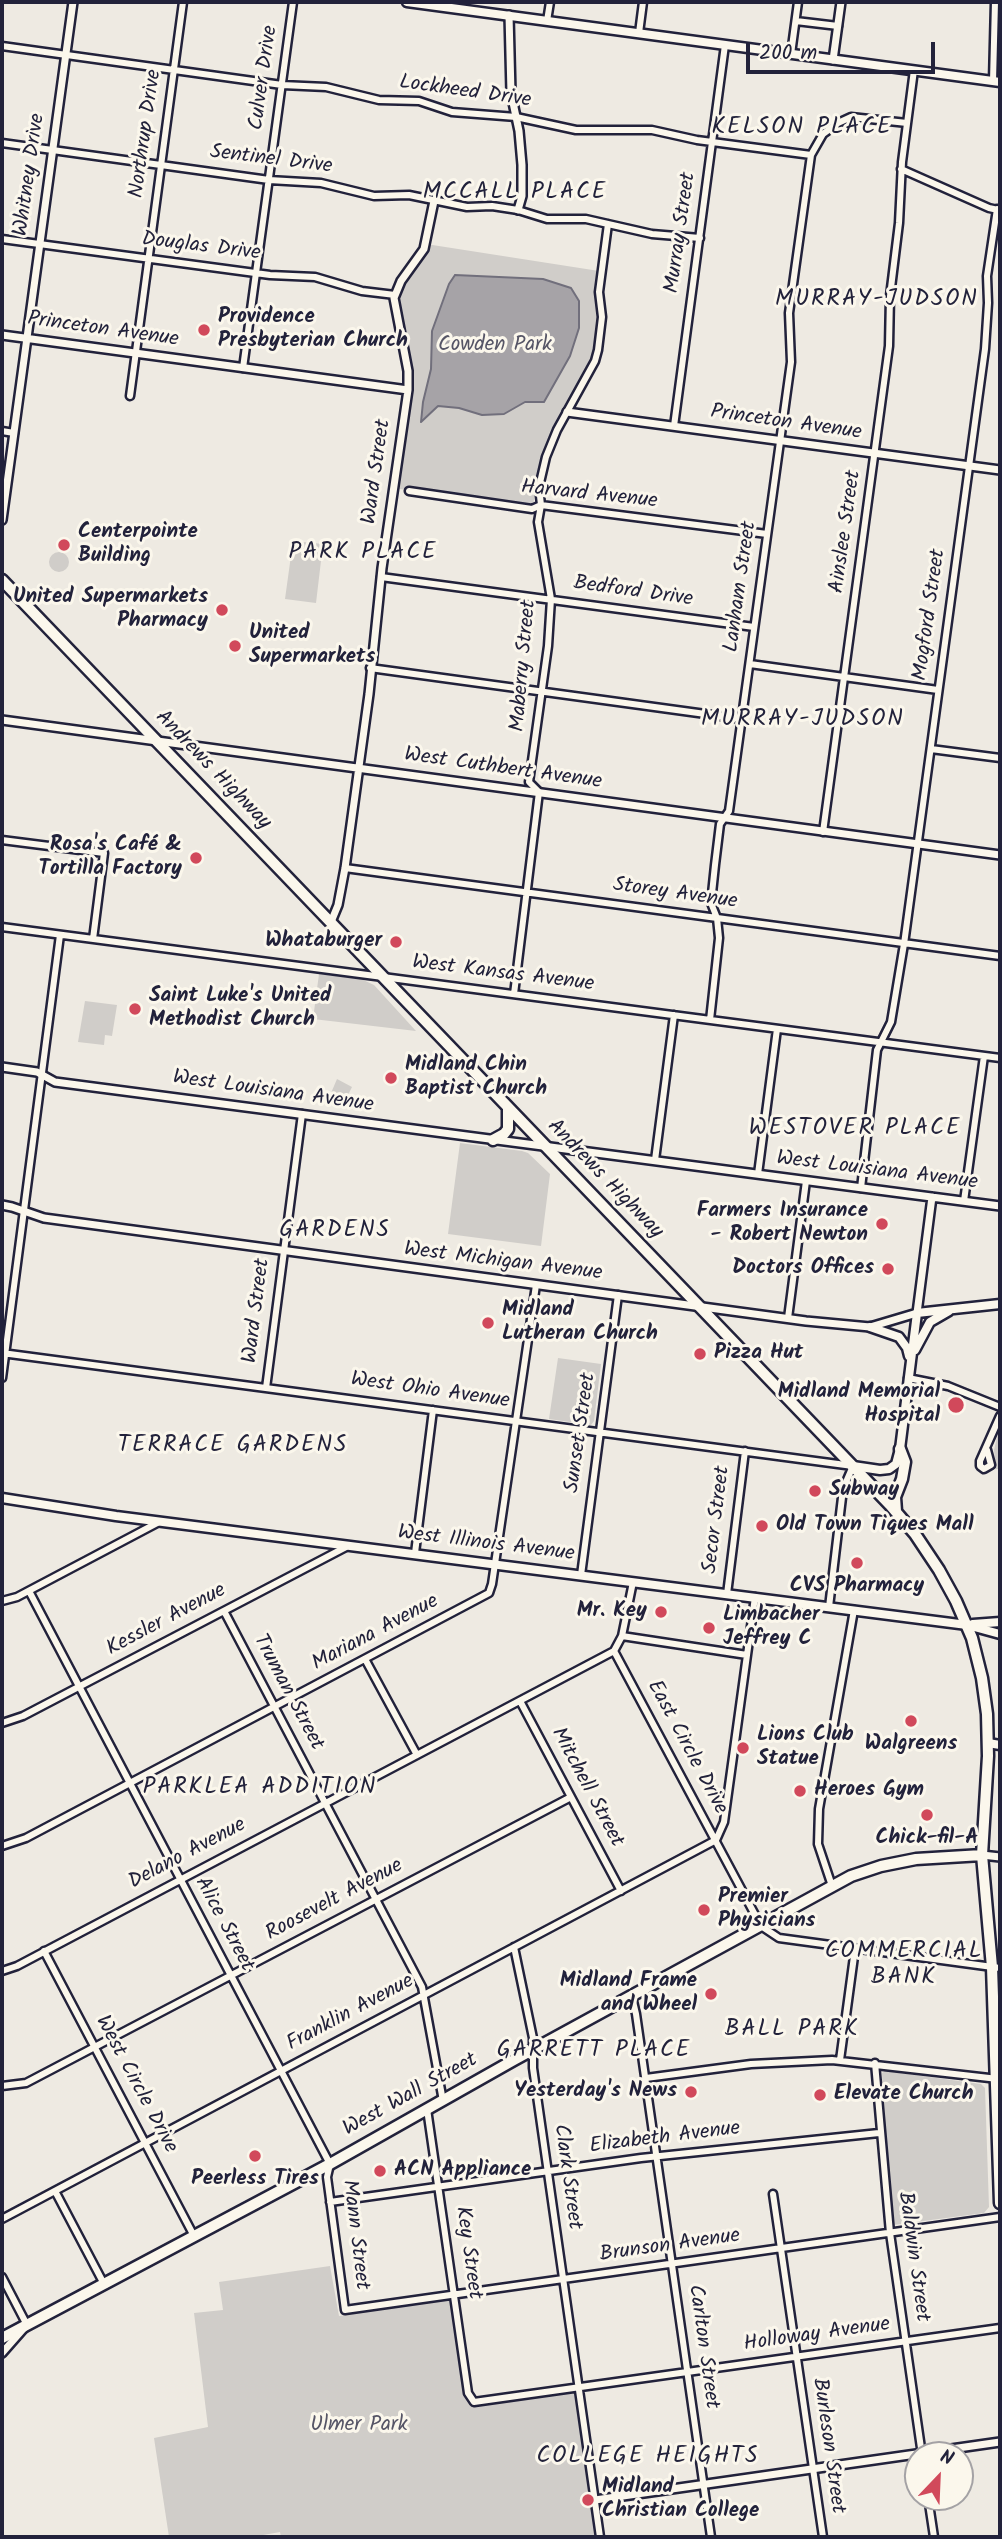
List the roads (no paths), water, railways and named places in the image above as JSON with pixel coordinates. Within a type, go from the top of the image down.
[{"type":"main road","points":[[407,2],[457,5],[547,21],[997,82]]},
{"type":"main road","name":"Andrews Highway","points":[[2,580],[853,1466],[896,1512],[931,1558],[967,1625],[982,1678],[987,1714],[982,1855],[996,1968],[1000,2203]]},
{"type":"main road","points":[[493,1140],[508,1129],[508,1108]]},
{"type":"main road","name":"West Michigan Avenue","points":[[916,1312],[1000,1304]]},
{"type":"main road","points":[[910,1362],[930,1322],[956,1308]]},
{"type":"main road","points":[[853,1466],[880,1470],[889,1469],[896,1464],[900,1450],[916,1312]]},
{"type":"main road","points":[[870,1327],[893,1334],[903,1341],[910,1362]]},
{"type":"main road","points":[[896,1512],[895,1497],[905,1462],[900,1450]]},
{"type":"main road","name":"West Illinois Avenue","points":[[2,1498],[348,1546],[967,1625],[1000,1634]]},
{"type":"main road","name":"West Illinois Avenue","points":[[967,1625],[1000,1622]]},
{"type":"main road","points":[[988,1744],[1000,1745]]},
{"type":"main road","name":"West Wall Street","points":[[2,2338],[330,2164],[832,1886],[881,1866],[916,1859],[982,1855]]},
{"type":"street","name":"Whitney Drive","points":[[2,520],[73,2]]},
{"type":"street","name":"Northrup Drive","points":[[130,396],[183,2]]},
{"type":"street","name":"Culver Drive","points":[[243,368],[293,2]]},
{"type":"street","points":[[547,21],[550,2]]},
{"type":"street","points":[[639,33],[643,2]]},
{"type":"street","points":[[791,54],[798,2]]},
{"type":"street","points":[[833,60],[841,2]]},
{"type":"street","points":[[995,2],[997,82]]},
{"type":"street","points":[[509,15],[512,107],[516,117],[522,165],[522,196],[518,209]]},
{"type":"street","points":[[796,21],[838,26]]},
{"type":"street","name":"Murray Street","points":[[674,426],[725,45]]},
{"type":"street","name":"Lockheed Drive","points":[[2,46],[282,85],[326,87],[379,100],[419,101],[463,114],[516,117],[576,130],[652,130],[712,142],[811,155]]},
{"type":"street","name":"Ainslee Street","points":[[823,832],[889,346],[890,296],[899,223],[901,169],[914,70]]},
{"type":"street","points":[[811,155],[823,134],[838,122],[851,117],[907,122]]},
{"type":"street","name":"Sentinel Drive","points":[[2,143],[269,180],[321,183],[374,196],[410,195],[467,207],[492,205],[518,209],[547,219],[586,219],[645,233],[700,238]]},
{"type":"street","name":"Lanham Street","points":[[710,1020],[719,938],[717,918],[711,903],[720,824],[729,811],[750,664],[791,362],[789,313],[811,155]]},
{"type":"street","points":[[901,169],[999,210]]},
{"type":"street","points":[[395,295],[401,281],[424,249],[434,201]]},
{"type":"street","name":"Mogford Street","points":[[861,1188],[877,1050],[891,1022],[904,944],[987,332],[987,276],[999,210]]},
{"type":"street","name":"Maberry Street","points":[[514,994],[540,792],[529,782],[542,692],[551,599],[538,522],[541,505],[539,487],[546,457],[595,361],[602,317],[599,292],[607,223]]},
{"type":"street","name":"Douglas Drive","points":[[2,239],[255,272],[315,277],[362,291],[395,295]]},
{"type":"street","name":"Ward Street","points":[[331,922],[338,905],[345,867],[381,577],[408,390],[408,371],[395,295]]},
{"type":"street","name":"Princeton Avenue","points":[[2,335],[408,390]]},
{"type":"street","name":"Princeton Avenue","points":[[567,412],[1000,470]]},
{"type":"street","points":[[2,431],[14,433]]},
{"type":"street","name":"Harvard Avenue","points":[[409,491],[532,509],[541,505],[767,534]]},
{"type":"street","name":"Bedford Drive","points":[[381,577],[754,626]]},
{"type":"street","points":[[750,664],[938,690]]},
{"type":"street","points":[[370,668],[742,719]]},
{"type":"street","name":"West Cuthbert Avenue","points":[[2,720],[1000,855]]},
{"type":"street","points":[[931,748],[1000,758]]},
{"type":"street","points":[[2,840],[104,853],[93,939]]},
{"type":"street","name":"Storey Avenue","points":[[345,867],[1000,956]]},
{"type":"street","name":"West Kansas Avenue","points":[[2,928],[1000,1058]]},
{"type":"street","points":[[2,1378],[3,1354],[60,935]]},
{"type":"street","points":[[655,1160],[674,1015]]},
{"type":"street","points":[[758,1174],[777,1029]]},
{"type":"street","points":[[964,1201],[984,1056]]},
{"type":"street","name":"West Louisiana Avenue","points":[[2,1067],[42,1074],[55,1082],[1000,1206]]},
{"type":"street","name":"Ward Street","points":[[266,1388],[302,1114]]},
{"type":"street","points":[[788,1318],[806,1181]]},
{"type":"street","points":[[916,1312],[932,1197]]},
{"type":"street","name":"West Michigan Avenue","points":[[2,1205],[44,1218],[788,1318],[870,1327],[916,1312]]},
{"type":"street","name":"Mariana Avenue","points":[[2,1846],[19,1841],[483,1598],[492,1587],[536,1285]]},
{"type":"street","name":"Sunset Street","points":[[581,1575],[618,1295]]},
{"type":"street","name":"West Ohio Avenue","points":[[3,1354],[853,1466]]},
{"type":"street","points":[[908,1377],[948,1386],[1000,1407]]},
{"type":"street","points":[[415,1553],[433,1410]]},
{"type":"street","points":[[987,1450],[1000,1416]]},
{"type":"street","name":"Secor Street","points":[[727,1594],[745,1451]]},
{"type":"street","points":[[829,1607],[843,1489],[853,1466]]},
{"type":"street","points":[[2,1601],[29,1591],[161,1521]]},
{"type":"street","name":"Kessler Avenue","points":[[2,1723],[18,1718],[79,1687],[348,1546]]},
{"type":"street","points":[[614,1651],[619,1647],[633,1582]]},
{"type":"street","name":"Alice Street","points":[[29,1591],[330,2164]]},
{"type":"street","points":[[716,1840],[724,1822],[755,1597]]},
{"type":"street","points":[[832,1886],[818,1844],[819,1809],[854,1610]]},
{"type":"street","name":"Truman Street","points":[[224,1611],[422,1987],[443,2101]]},
{"type":"street","points":[[622,1636],[747,1655]]},
{"type":"street","name":"Delano Avenue","points":[[2,1971],[17,1966],[614,1651]]},
{"type":"street","name":"East Circle Drive","points":[[614,1651],[761,1926]]},
{"type":"street","points":[[365,1659],[416,1755]]},
{"type":"street","name":"Mitchell Street","points":[[520,1701],[621,1891]]},
{"type":"street","name":"Roosevelt Avenue","points":[[2,2086],[26,2083],[570,1797]]},
{"type":"street","name":"Franklin Avenue","points":[[2,2218],[716,1840]]},
{"type":"street","name":"West Wall Street","points":[[982,1855],[1000,1857]]},
{"type":"street","points":[[761,1926],[779,1938],[996,1968]]},
{"type":"street","name":"Clark Street","points":[[514,1947],[533,2038],[533,2068],[600,2537]]},
{"type":"street","points":[[840,2060],[855,1949]]},
{"type":"street","name":"West Circle Drive","points":[[44,1951],[194,2235]]},
{"type":"street","name":"Carlton Street","points":[[632,1997],[646,2078],[711,2537]]},
{"type":"street","points":[[646,2078],[751,2064],[840,2060],[998,2079]]},
{"type":"street","name":"Baldwin Street","points":[[875,2063],[879,2133],[890,2233],[920,2441]]},
{"type":"street","name":"Key Street","points":[[428,2109],[468,2393],[473,2401]]},
{"type":"street","name":"Elizabeth Avenue","points":[[330,2202],[657,2156],[879,2133]]},
{"type":"street","name":"Mann Street","points":[[330,2164],[327,2177],[345,2310]]},
{"type":"street","points":[[55,2191],[104,2284]]},
{"type":"street","name":"Burleson Street","points":[[773,2194],[823,2537]]},
{"type":"street","name":"Brunson Avenue","points":[[345,2310],[1000,2217]]},
{"type":"street","points":[[2,2277],[27,2325],[2,2353]]},
{"type":"street","name":"Holloway Avenue","points":[[473,2401],[579,2389],[1000,2328]]},
{"type":"street","points":[[974,2446],[1000,2442]]},
{"type":"street","points":[[595,2500],[904,2456]]},
{"type":"street","points":[[930,2511],[934,2537]]},
{"type":"place","name":"Providence Presbyterian Church","points":[[204,330]]},
{"type":"place","name":"Centerpointe Building","points":[[64,545]]},
{"type":"place","name":"United Supermarkets Pharmacy","points":[[222,610]]},
{"type":"place","name":"United Supermarkets","points":[[235,646]]},
{"type":"place","name":"Rosa's Café & Tortilla Factory","points":[[196,858]]},
{"type":"place","name":"Whataburger","points":[[396,942]]},
{"type":"place","name":"Saint Luke's United Methodist Church","points":[[135,1009]]},
{"type":"place","name":"Midland Chin Baptist Church","points":[[391,1078]]},
{"type":"place","name":"Farmers Insurance - Robert Newton","points":[[882,1224]]},
{"type":"place","name":"Doctors Offices","points":[[888,1269]]},
{"type":"place","name":"Midland Lutheran Church","points":[[488,1323]]},
{"type":"place","name":"Pizza Hut","points":[[700,1354]]},
{"type":"place","name":"Midland Memorial Hospital","points":[[956,1405]]},
{"type":"place","name":"Subway","points":[[815,1491]]},
{"type":"place","name":"Old Town Tiques Mall","points":[[762,1526]]},
{"type":"place","name":"CVS Pharmacy","points":[[857,1563]]},
{"type":"place","name":"Mr. Key","points":[[661,1612]]},
{"type":"place","name":"Limbacher Jeffrey C","points":[[709,1628]]},
{"type":"place","name":"Walgreens","points":[[911,1721]]},
{"type":"place","name":"Lions Club Statue","points":[[743,1748]]},
{"type":"place","name":"Heroes Gym","points":[[800,1791]]},
{"type":"place","name":"Chick-fil-A","points":[[927,1815]]},
{"type":"place","name":"Premier Physicians","points":[[704,1910]]},
{"type":"place","name":"Midland Frame and Wheel","points":[[711,1994]]},
{"type":"place","name":"Yesterday's News","points":[[691,2092]]},
{"type":"place","name":"Elevate Church","points":[[820,2095]]},
{"type":"place","name":"Peerless Tires","points":[[255,2156]]},
{"type":"place","name":"ACN Appliance","points":[[380,2171]]},
{"type":"place","name":"Midland Christian College","points":[[588,2500]]},
{"type":"district","name":"KELSON PLACE","points":[[802,129]]},
{"type":"district","name":"MCCALL PLACE","points":[[515,194]]},
{"type":"district","name":"MURRAY-JUDSON","points":[[877,301]]},
{"type":"district","name":"PARK PLACE","points":[[363,554]]},
{"type":"district","name":"MURRAY-JUDSON","points":[[803,721]]},
{"type":"district","name":"WESTOVER PLACE","points":[[855,1130]]},
{"type":"district","name":"GARDENS","points":[[335,1232]]},
{"type":"district","name":"TERRACE GARDENS","points":[[233,1447]]},
{"type":"district","name":"PARKLEA ADDITION","points":[[260,1789]]},
{"type":"district","name":"COMMERCIAL BANK","points":[[904,1966]]},
{"type":"district","name":"BALL PARK","points":[[792,2031]]},
{"type":"district","name":"GARRETT PLACE","points":[[594,2052]]},
{"type":"district","name":"COLLEGE HEIGHTS","points":[[648,2458]]},
{"type":"park label","name":"Cowden Park","points":[[495,346]]},
{"type":"park label","name":"Ulmer Park","points":[[359,2426]]}]
